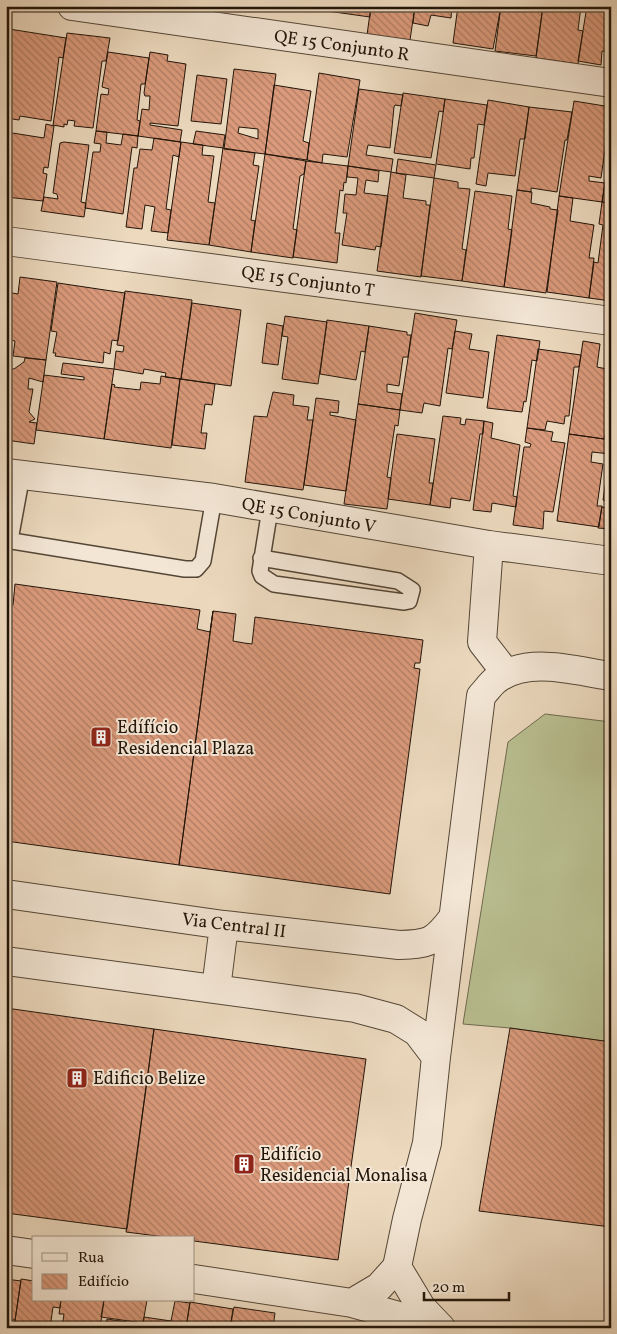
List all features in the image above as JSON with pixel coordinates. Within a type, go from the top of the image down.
[{"type":"street","name":"QE 15 Conjunto R","points":[[72,6],[611,83]]},
{"type":"street","name":"QE 15 Conjunto T","points":[[6,241],[611,321]]},
{"type":"street","name":"QE 15 Conjunto V","points":[[14,474],[214,498],[489,545],[611,561]]},
{"type":"street","points":[[489,545],[482,642],[506,673]]},
{"type":"street","points":[[352,1303],[380,1287],[397,1267],[427,1142],[452,919],[481,696],[495,680],[506,673],[520,668],[544,666],[611,676]]},
{"type":"street","name":"Via Central II","points":[[6,894],[224,924],[398,945],[426,944],[442,933],[452,919]]},
{"type":"street","points":[[216,989],[224,924]]},
{"type":"street","points":[[6,961],[378,1012],[396,1019],[417,1032],[436,1058]]},
{"type":"street","points":[[6,1250],[32,1254]]},
{"type":"street","points":[[397,1267],[422,1307],[440,1327]]},
{"type":"street","points":[[195,1279],[352,1303],[440,1327]]},
{"type":"lane","points":[[14,474],[8,540],[185,569],[196,569],[203,561],[214,498]]},
{"type":"lane","points":[[261,558],[398,581],[412,590],[412,597],[409,601],[404,602],[274,584],[262,576],[261,558],[270,509]]},
{"type":"green space","points":[[545,714],[611,722],[611,1042],[510,1028],[463,1024],[508,742]]},
{"type":"building","points":[[328,6],[371,6],[370,17],[327,11]]},
{"type":"building","points":[[371,6],[415,6],[410,40],[367,35]]},
{"type":"building","points":[[415,6],[452,6],[451,18],[431,15],[428,26],[413,23]]},
{"type":"building","points":[[458,6],[501,6],[493,49],[453,43]]},
{"type":"building","points":[[501,6],[543,6],[536,56],[495,51]]},
{"type":"building","points":[[543,6],[581,6],[578,30],[583,31],[578,64],[536,58]]},
{"type":"building","points":[[587,6],[611,6],[611,52],[602,51],[601,65],[578,61]]},
{"type":"building","points":[[9,29],[66,38],[63,58],[59,57],[51,121],[20,116],[19,120],[6,118],[6,46]]},
{"type":"building","points":[[67,33],[110,38],[106,61],[102,61],[93,128],[74,126],[75,121],[68,120],[67,125],[64,124],[64,127],[53,125]]},
{"type":"building","points":[[108,52],[149,58],[145,84],[141,84],[137,120],[140,121],[138,136],[96,131],[101,94],[108,95],[109,89],[102,87]]},
{"type":"building","points":[[150,52],[168,55],[167,61],[186,64],[178,126],[150,123],[150,125],[182,130],[180,142],[138,136],[142,109],[149,110],[150,96],[145,96],[144,93]]},
{"type":"building","points":[[234,69],[276,74],[265,154],[224,149]],"holes":[[[239,127],[258,129],[258,139],[238,133]]]},
{"type":"building","points":[[319,73],[360,80],[347,157],[323,154],[322,163],[307,160]]},
{"type":"building","points":[[197,75],[227,79],[221,124],[191,121]]},
{"type":"building","points":[[274,85],[311,91],[303,141],[309,143],[307,160],[265,154]]},
{"type":"building","points":[[359,89],[403,95],[401,106],[395,105],[394,107],[390,148],[368,145],[366,155],[393,159],[391,172],[348,166]]},
{"type":"building","points":[[403,93],[445,99],[443,112],[439,111],[431,158],[394,153]]},
{"type":"building","points":[[445,99],[487,105],[484,125],[478,124],[474,158],[471,158],[470,169],[436,164]]},
{"type":"building","points":[[488,100],[529,107],[525,139],[520,139],[515,176],[488,173],[486,186],[476,184]]},
{"type":"building","points":[[574,101],[611,107],[611,136],[607,135],[601,178],[589,176],[589,181],[605,183],[602,202],[559,196]]},
{"type":"building","points":[[529,107],[572,112],[567,140],[565,140],[557,192],[531,188],[531,192],[517,190]]},
{"type":"building","points":[[46,124],[54,126],[48,168],[44,167],[43,173],[47,174],[43,201],[6,197],[6,132],[44,138]]},
{"type":"building","points":[[96,131],[107,132],[106,143],[121,145],[123,134],[138,136],[137,148],[132,147],[123,214],[85,208],[93,152],[100,152],[101,144],[94,143]]},
{"type":"building","points":[[196,131],[225,135],[223,148],[193,144]]},
{"type":"building","points":[[154,138],[181,142],[179,157],[173,155],[166,209],[171,210],[168,233],[151,231],[155,207],[145,205],[142,229],[126,227],[134,168],[137,168],[140,149],[152,150]]},
{"type":"building","points":[[611,140],[611,203],[602,202]]},
{"type":"building","points":[[181,142],[203,145],[202,155],[214,156],[208,202],[215,203],[209,245],[167,240]]},
{"type":"building","points":[[60,143],[89,145],[81,202],[86,203],[84,217],[41,211],[44,197],[58,199],[57,194],[53,193]]},
{"type":"building","points":[[223,148],[255,153],[253,165],[259,166],[251,220],[255,221],[251,252],[209,245]]},
{"type":"building","points":[[265,154],[306,161],[304,174],[300,176],[293,229],[297,230],[293,258],[251,252]]},
{"type":"building","points":[[398,159],[436,165],[434,178],[396,173]]},
{"type":"building","points":[[306,161],[348,166],[346,183],[344,182],[343,191],[340,190],[335,233],[340,233],[337,263],[293,257]]},
{"type":"building","points":[[348,166],[379,171],[378,182],[366,180],[364,193],[388,196],[381,247],[376,246],[375,250],[342,245],[347,213],[343,213],[345,194],[356,195],[358,178],[347,177]]},
{"type":"building","points":[[391,172],[406,175],[403,198],[426,201],[426,205],[430,205],[421,277],[377,271]]},
{"type":"building","points":[[434,178],[458,182],[458,188],[470,189],[462,249],[466,250],[462,281],[421,276]]},
{"type":"building","points":[[517,190],[532,192],[531,203],[558,210],[546,293],[504,287]]},
{"type":"building","points":[[475,191],[512,196],[508,229],[512,230],[504,287],[462,281]]},
{"type":"building","points":[[559,196],[573,198],[570,221],[594,225],[589,258],[594,258],[589,298],[547,292]]},
{"type":"building","points":[[602,202],[611,203],[611,301],[589,298],[594,262],[598,263],[603,225],[599,224]]},
{"type":"building","points":[[20,277],[57,282],[46,360],[13,356],[15,341],[6,339],[6,292],[18,294]]},
{"type":"building","points":[[58,283],[125,293],[118,341],[112,340],[110,354],[104,352],[103,363],[55,356],[56,353],[53,353],[57,332],[51,331]]},
{"type":"building","points":[[125,291],[192,300],[181,379],[165,377],[166,373],[144,369],[143,374],[114,369],[116,351],[123,352],[124,346],[117,345]]},
{"type":"building","points":[[192,303],[241,310],[231,386],[181,379]]},
{"type":"building","points":[[415,313],[457,320],[452,349],[448,348],[440,406],[424,403],[422,413],[400,410]]},
{"type":"building","points":[[285,316],[327,322],[318,384],[282,379],[288,337],[282,336]]},
{"type":"building","points":[[327,320],[369,326],[365,352],[361,351],[356,380],[320,374]]},
{"type":"building","points":[[267,323],[283,326],[278,365],[262,363]]},
{"type":"building","points":[[369,326],[407,332],[407,335],[411,335],[408,357],[403,357],[399,386],[387,384],[387,392],[402,394],[400,410],[358,404]]},
{"type":"building","points":[[455,331],[472,334],[469,349],[489,352],[483,398],[446,393]]},
{"type":"building","points":[[497,335],[540,341],[537,361],[532,360],[526,402],[524,401],[522,412],[487,408]]},
{"type":"building","points":[[583,341],[600,344],[597,367],[607,369],[611,345],[611,409],[604,439],[569,434]]},
{"type":"building","points":[[538,349],[581,355],[579,367],[574,367],[569,416],[565,416],[564,424],[547,421],[545,430],[527,428]]},
{"type":"building","points":[[25,358],[46,360],[43,382],[29,378],[28,389],[33,389],[29,412],[35,419],[29,422],[37,423],[34,444],[6,440],[6,368],[14,369],[24,362]]},
{"type":"building","points":[[63,363],[114,369],[104,439],[36,430],[44,375],[84,380],[84,377],[61,374]]},
{"type":"building","points":[[161,376],[180,379],[171,448],[104,439],[112,384],[115,385],[114,387],[140,390],[141,382],[160,384]]},
{"type":"building","points":[[180,379],[215,384],[212,405],[205,404],[201,433],[207,433],[205,449],[172,445]]},
{"type":"building","points":[[273,392],[294,395],[293,405],[309,407],[307,420],[313,420],[303,490],[245,482],[254,416],[267,417]]},
{"type":"building","points":[[316,398],[339,401],[338,413],[330,412],[330,415],[356,420],[346,491],[304,485]]},
{"type":"building","points":[[358,404],[400,410],[398,426],[395,425],[387,477],[391,478],[387,509],[344,504]]},
{"type":"building","points":[[443,416],[461,418],[460,424],[465,425],[466,419],[484,421],[483,434],[480,434],[470,501],[451,498],[450,508],[430,505]]},
{"type":"building","points":[[484,421],[493,423],[491,438],[520,445],[513,496],[517,497],[516,507],[492,503],[491,512],[473,510]]},
{"type":"building","points":[[527,428],[553,432],[551,441],[565,443],[553,512],[544,511],[543,529],[513,525],[524,447],[530,447],[531,444],[525,442]]},
{"type":"building","points":[[397,434],[435,439],[429,483],[433,483],[430,505],[388,499]]},
{"type":"building","points":[[569,434],[611,440],[610,454],[592,452],[591,462],[603,464],[597,506],[602,506],[599,527],[557,521]]},
{"type":"building","points":[[611,447],[611,529],[598,528],[602,507],[610,508],[610,503],[603,500]]},
{"type":"building","name":"Edífício Residencial Plaza","points":[[15,584],[200,610],[197,629],[210,632],[213,611],[179,865],[6,841],[6,604],[13,605]]},
{"type":"building","points":[[213,611],[236,614],[233,641],[244,643],[252,644],[255,617],[423,640],[420,663],[415,663],[414,668],[420,669],[390,894],[179,865]]},
{"type":"building","name":"Edificio Belize","points":[[6,1008],[154,1029],[127,1229],[6,1213]]},
{"type":"building","points":[[510,1028],[611,1042],[611,1227],[479,1211]]},
{"type":"building","name":"Edifício Residencial Monalisa","points":[[154,1029],[366,1059],[338,1260],[195,1241],[195,1236],[157,1236],[126,1232]]},
{"type":"building","points":[[6,1279],[21,1281],[15,1320],[6,1319]]},
{"type":"building","points":[[21,1279],[32,1281],[32,1302],[61,1302],[60,1308],[53,1307],[50,1328],[14,1328]]},
{"type":"building","points":[[61,1302],[104,1302],[100,1328],[62,1328],[64,1314],[59,1314]]},
{"type":"building","points":[[104,1302],[147,1302],[143,1323],[101,1317]]},
{"type":"building","points":[[175,1302],[190,1303],[186,1328],[143,1328],[144,1317],[171,1321]]},
{"type":"building","points":[[190,1302],[233,1309],[230,1328],[186,1328]]},
{"type":"building","points":[[234,1307],[275,1313],[273,1328],[230,1328]]},
{"type":"building","points":[[107,1319],[127,1322],[126,1326],[136,1328],[106,1328]]},
{"type":"place","name":"Edífício Residencial Plaza","points":[[101,737]]},
{"type":"place","name":"Edificio Belize","points":[[77,1078]]},
{"type":"place","name":"Edifício Residencial Monalisa","points":[[244,1164]]}]
